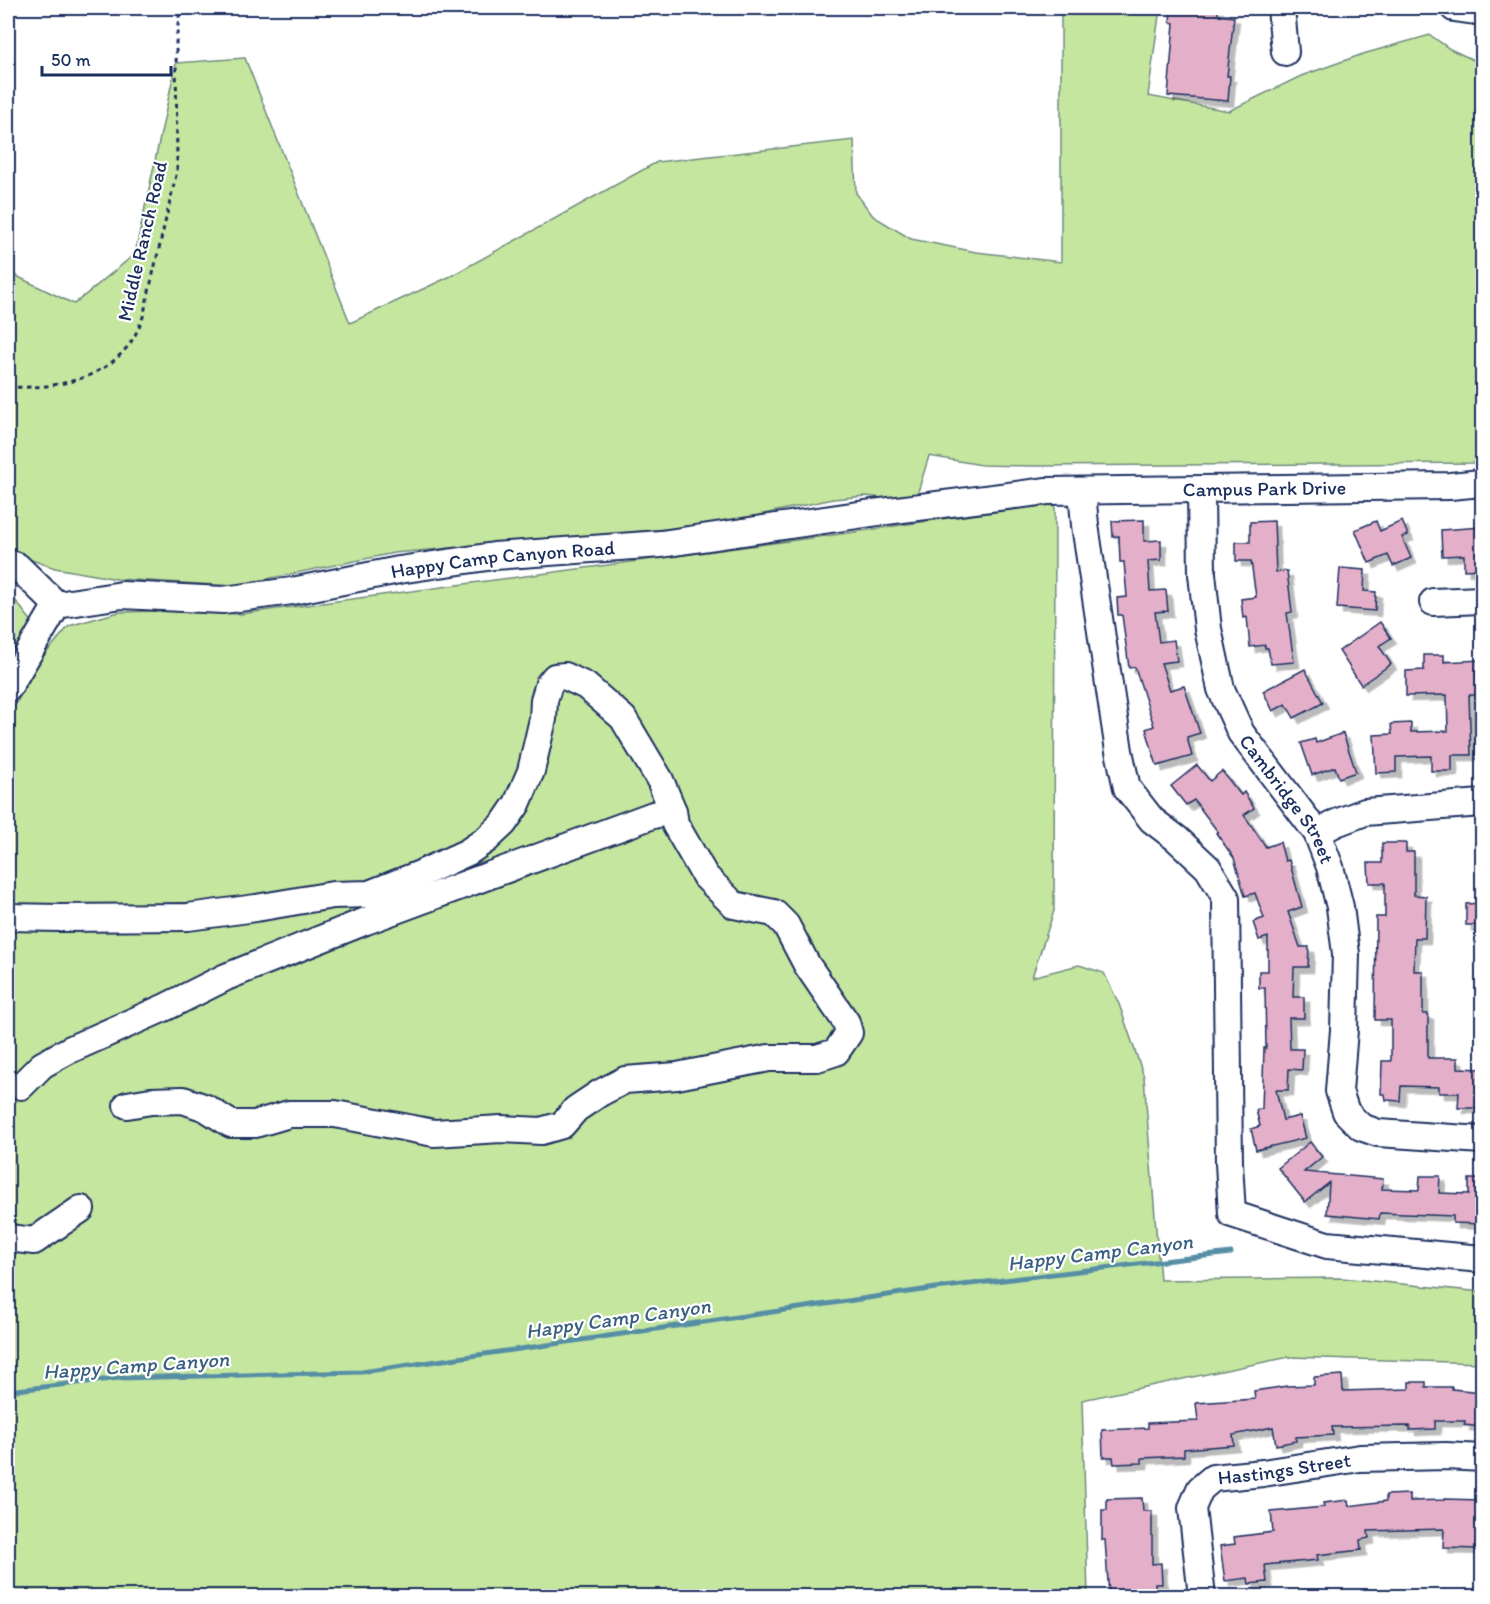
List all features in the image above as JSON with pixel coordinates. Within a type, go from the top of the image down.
[{"type":"street","points":[[1281,8],[1285,52]]},
{"type":"street","points":[[1454,8],[1482,12]]},
{"type":"street","name":"Campus Park Drive","points":[[1047,491],[1450,486],[1482,483]]},
{"type":"street","name":"Cambridge Street","points":[[1201,490],[1202,574],[1208,629],[1221,689],[1241,733],[1317,833],[1330,867],[1340,907],[1346,954],[1344,1030],[1339,1091],[1346,1112],[1361,1127],[1378,1133],[1482,1140]]},
{"type":"street","name":"Happy Camp Canyon Road","points":[[57,605],[122,595],[223,600],[292,591],[399,570],[494,556],[662,544],[872,513],[1047,491]]},
{"type":"street","points":[[1082,491],[1084,525],[1117,740],[1127,788],[1152,820],[1209,868],[1226,898],[1229,1163],[1232,1214],[1327,1245],[1482,1259]]},
{"type":"street","points":[[8,562],[17,566],[57,605],[8,688]]},
{"type":"street","points":[[1433,602],[1482,600]]},
{"type":"street","points":[[8,916],[60,918],[197,916],[333,895],[369,894],[420,874],[468,852],[487,839],[510,814],[524,791],[531,771],[549,684],[555,678],[565,676],[586,686],[623,718],[660,780],[673,811],[675,824],[705,876],[734,905],[774,913],[786,925],[807,966],[846,1022],[849,1033],[836,1053],[818,1058],[770,1058],[678,1076],[625,1080],[576,1109],[561,1125],[541,1131],[501,1129],[434,1133],[335,1114],[289,1114],[255,1124],[231,1124],[206,1108],[183,1100],[151,1101],[127,1105]]},
{"type":"street","points":[[1317,833],[1365,812],[1482,803]]},
{"type":"street","points":[[21,1086],[42,1065],[69,1050],[236,973],[366,921],[653,815],[673,811]]},
{"type":"street","points":[[8,1238],[34,1241],[81,1209]]},
{"type":"street","name":"Hastings Street","points":[[1202,1596],[1192,1508],[1200,1489],[1213,1478],[1360,1458],[1446,1456],[1482,1458]]},
{"type":"path","name":"Middle Ranch Road","points":[[8,387],[40,387],[89,375],[117,358],[135,336],[143,317],[177,171],[176,42],[180,8]]},
{"type":"green space","points":[[1061,8],[1160,8],[1148,96],[1229,111],[1301,76],[1363,54],[1430,35],[1450,49],[1482,64],[1482,463],[1031,466],[982,465],[929,456],[917,495],[899,500],[866,496],[833,499],[712,525],[394,553],[232,586],[117,579],[55,568],[8,552],[8,272],[74,304],[135,254],[176,63],[245,58],[350,323],[451,276],[657,162],[854,140],[856,193],[873,216],[911,239],[976,252],[1061,262]]},
{"type":"green space","points":[[1041,504],[1055,506],[1054,911],[1032,977],[1079,965],[1104,973],[1119,1004],[1144,1077],[1160,1280],[1342,1278],[1482,1292],[1482,1363],[1289,1357],[1082,1400],[1088,1596],[8,1596],[8,719],[37,664],[69,626],[119,612],[240,614],[848,533]]},
{"type":"green space","points":[[8,591],[36,627],[8,679]]},
{"type":"building","points":[[1171,8],[1218,8],[1218,15],[1234,17],[1227,76],[1230,76],[1228,101],[1168,96],[1174,23],[1170,22]]},
{"type":"building","points":[[1144,520],[1144,541],[1161,540],[1161,560],[1148,561],[1150,591],[1166,590],[1168,611],[1155,612],[1159,642],[1174,640],[1177,661],[1161,663],[1170,690],[1184,686],[1200,733],[1187,737],[1192,756],[1157,766],[1146,729],[1154,726],[1135,667],[1129,668],[1122,615],[1118,615],[1117,598],[1127,597],[1124,562],[1120,562],[1119,536],[1113,537],[1112,521]]},
{"type":"building","points":[[1274,521],[1276,572],[1287,571],[1292,612],[1287,613],[1294,662],[1271,664],[1268,648],[1265,648],[1265,645],[1250,647],[1247,617],[1243,618],[1241,599],[1256,597],[1251,561],[1236,561],[1236,542],[1250,542],[1250,522]]},
{"type":"building","points":[[1376,521],[1380,531],[1402,521],[1408,535],[1402,537],[1411,558],[1393,566],[1388,555],[1369,563],[1355,530]]},
{"type":"building","points":[[1482,527],[1482,569],[1464,570],[1464,555],[1442,556],[1441,530]]},
{"type":"building","points":[[1340,568],[1365,570],[1364,591],[1376,592],[1375,611],[1337,608]]},
{"type":"building","points":[[1380,622],[1391,638],[1379,646],[1391,664],[1361,685],[1339,651]]},
{"type":"building","points":[[1424,655],[1444,655],[1444,662],[1482,660],[1482,684],[1477,684],[1478,695],[1469,695],[1471,755],[1452,755],[1452,771],[1431,771],[1431,756],[1396,757],[1396,772],[1376,773],[1374,735],[1392,734],[1391,724],[1411,723],[1411,732],[1448,731],[1447,695],[1406,696],[1406,671],[1424,670]]},
{"type":"building","points":[[1305,669],[1323,703],[1294,718],[1286,704],[1273,711],[1263,691]]},
{"type":"building","points":[[1343,733],[1356,772],[1339,778],[1335,767],[1312,775],[1301,743],[1315,739],[1316,743]]},
{"type":"building","points":[[1197,765],[1210,781],[1222,771],[1241,795],[1244,792],[1254,808],[1244,815],[1266,847],[1280,842],[1285,861],[1289,860],[1302,907],[1288,912],[1300,947],[1309,947],[1308,967],[1294,967],[1293,997],[1304,997],[1304,1018],[1289,1018],[1290,1049],[1303,1049],[1302,1070],[1289,1069],[1288,1090],[1276,1090],[1283,1120],[1300,1116],[1306,1138],[1256,1150],[1251,1129],[1260,1126],[1256,1110],[1262,1109],[1264,1048],[1266,1048],[1265,988],[1259,988],[1259,971],[1268,971],[1268,937],[1259,940],[1253,922],[1264,918],[1255,893],[1245,896],[1234,858],[1216,833],[1218,832],[1194,800],[1186,805],[1171,786]]},
{"type":"building","points":[[1382,843],[1406,843],[1406,852],[1414,852],[1414,895],[1426,896],[1425,938],[1415,938],[1414,971],[1423,971],[1423,1014],[1428,1014],[1428,1058],[1458,1058],[1458,1068],[1481,1069],[1480,1108],[1458,1108],[1459,1093],[1439,1093],[1439,1087],[1401,1086],[1400,1101],[1386,1100],[1385,1094],[1381,1094],[1382,1061],[1391,1061],[1391,1020],[1375,1020],[1376,917],[1385,917],[1385,883],[1369,883],[1368,863],[1382,863]]},
{"type":"building","points":[[1482,903],[1482,925],[1466,925],[1466,904]]},
{"type":"building","points":[[1310,1142],[1322,1157],[1304,1172],[1383,1179],[1382,1189],[1419,1190],[1420,1176],[1440,1176],[1439,1193],[1469,1194],[1469,1179],[1482,1179],[1482,1224],[1453,1223],[1453,1216],[1380,1213],[1379,1219],[1327,1214],[1329,1183],[1305,1202],[1278,1168]]},
{"type":"building","points":[[1342,1375],[1343,1391],[1409,1389],[1409,1382],[1426,1382],[1426,1387],[1452,1387],[1452,1389],[1482,1392],[1482,1427],[1464,1425],[1465,1421],[1435,1421],[1435,1429],[1410,1430],[1410,1426],[1332,1427],[1333,1435],[1296,1437],[1296,1441],[1276,1445],[1273,1427],[1233,1435],[1234,1445],[1184,1449],[1184,1456],[1142,1458],[1142,1463],[1114,1464],[1113,1457],[1103,1457],[1102,1430],[1148,1428],[1148,1423],[1198,1421],[1196,1403],[1255,1399],[1254,1391],[1314,1385],[1314,1377]]},
{"type":"building","points":[[1410,1494],[1410,1501],[1482,1500],[1482,1538],[1478,1538],[1478,1549],[1443,1548],[1444,1529],[1368,1531],[1369,1538],[1360,1540],[1361,1550],[1317,1555],[1318,1560],[1265,1565],[1267,1582],[1249,1584],[1248,1578],[1225,1581],[1220,1546],[1235,1544],[1234,1537],[1273,1532],[1271,1512],[1324,1507],[1323,1503],[1348,1500],[1349,1506],[1386,1501],[1386,1495]]},
{"type":"building","points":[[1142,1498],[1143,1511],[1152,1511],[1152,1564],[1161,1563],[1162,1584],[1155,1584],[1156,1596],[1109,1596],[1105,1540],[1102,1540],[1102,1510],[1107,1510],[1107,1499]]},
{"type":"waterway","name":"Happy Camp Canyon","points":[[8,1391],[120,1378],[362,1372],[936,1288],[1231,1253]]}]
